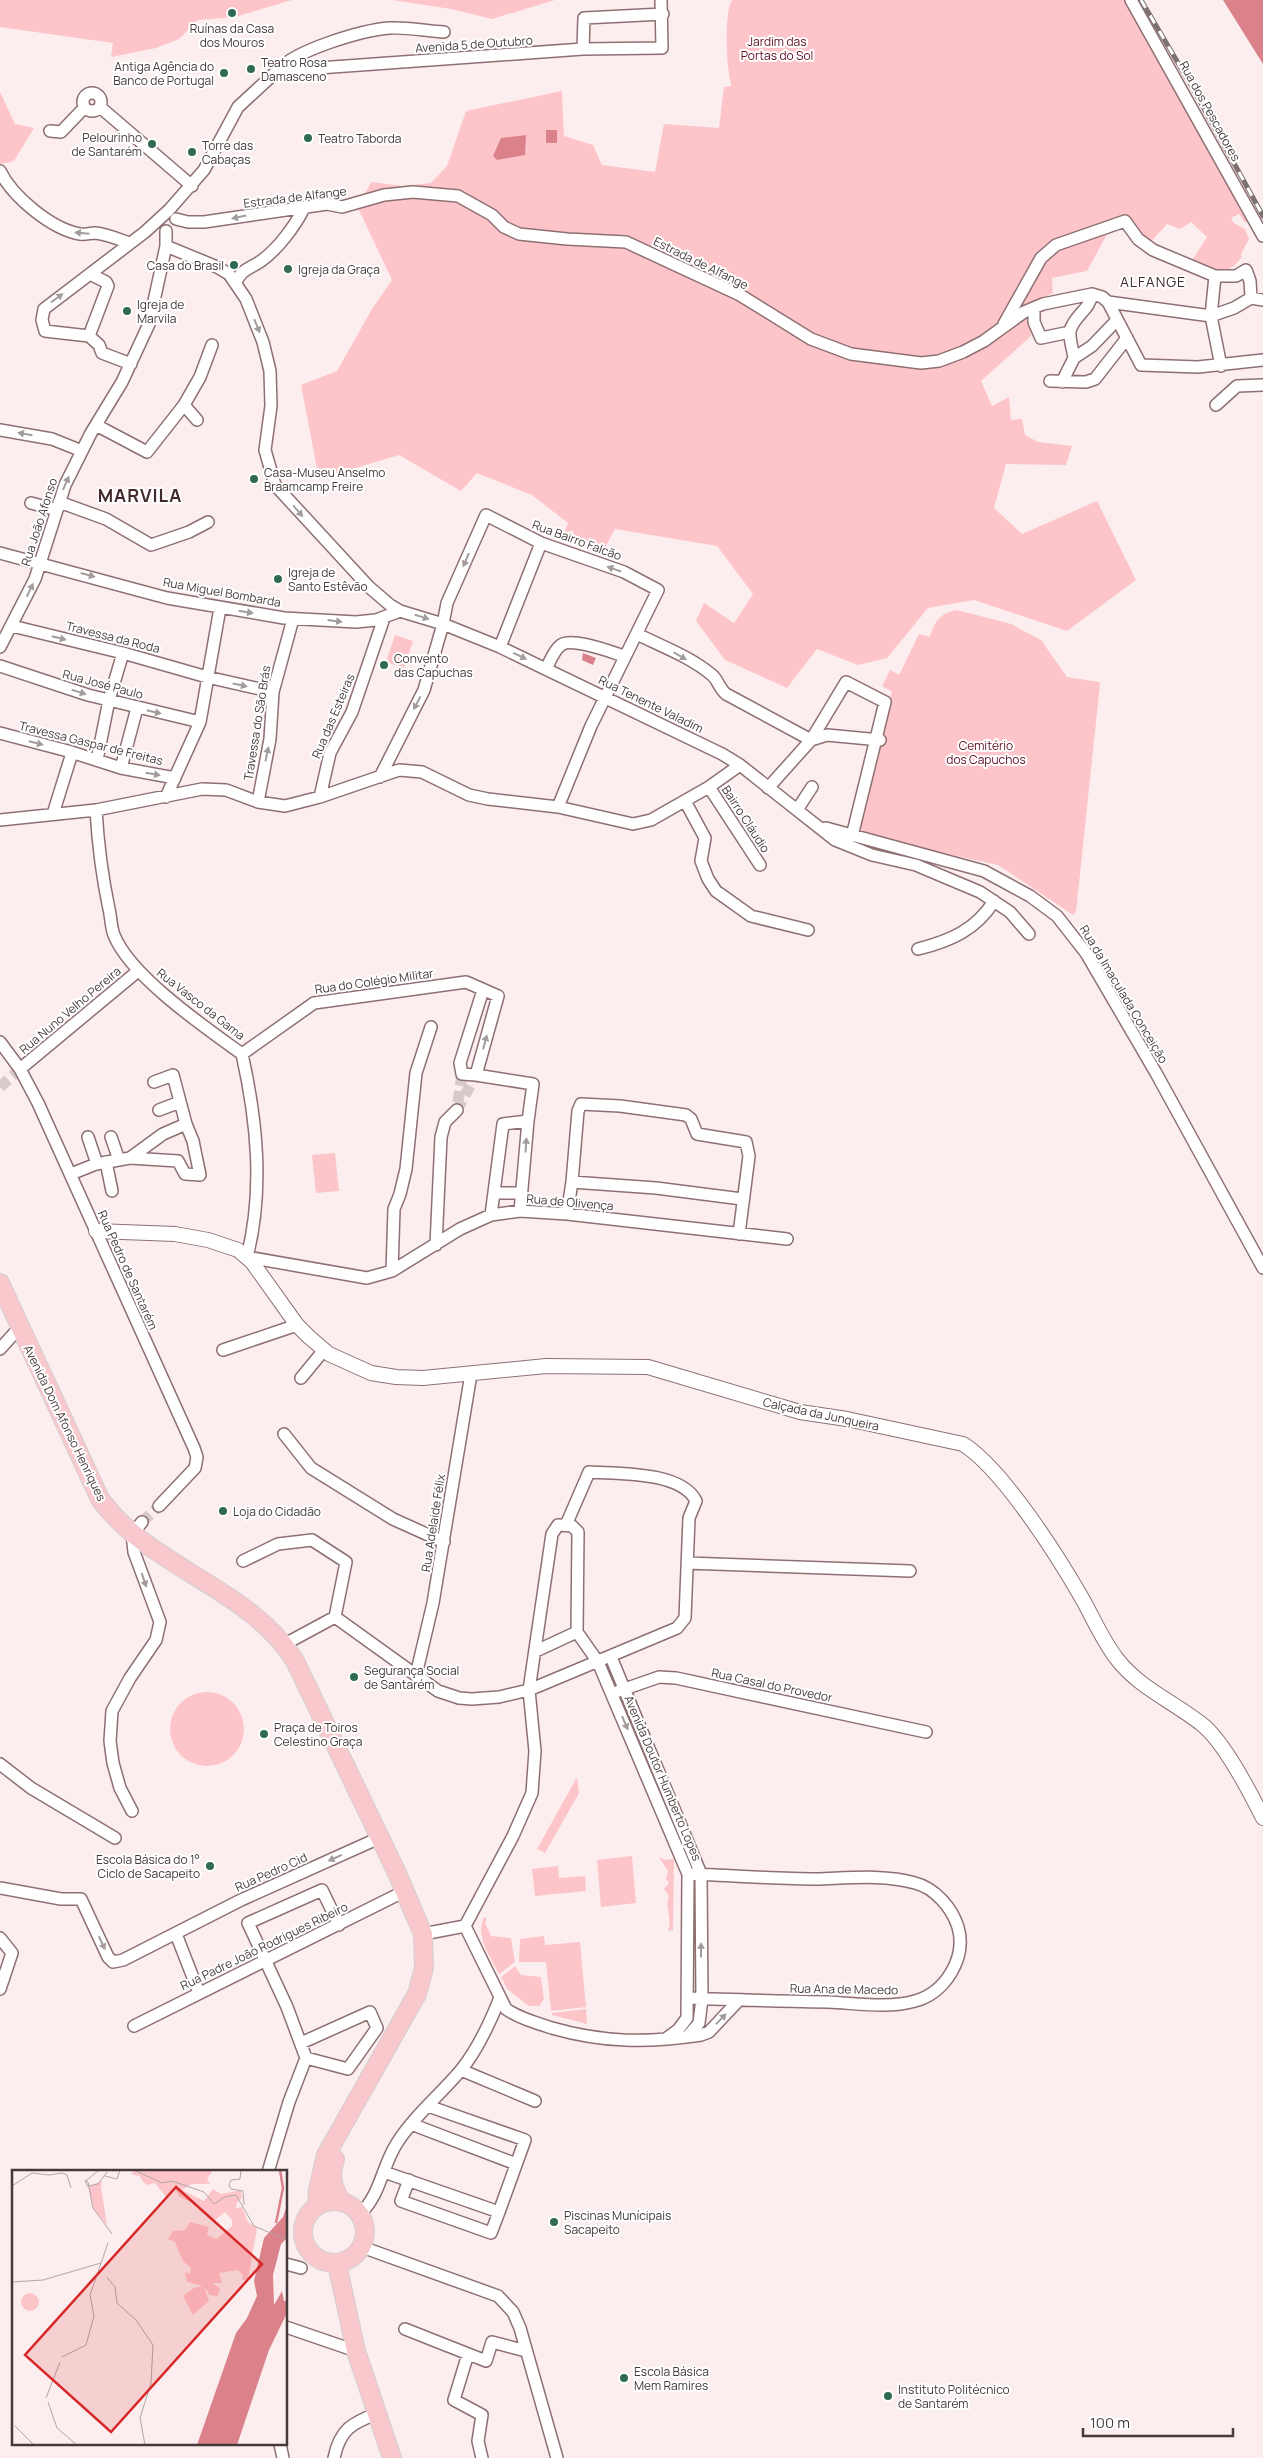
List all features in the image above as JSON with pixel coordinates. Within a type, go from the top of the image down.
[{"type":"main road","name":"Avenida Dom Afonso Henriques","points":[[0,1283],[19,1328],[100,1499],[111,1513],[137,1528],[176,1564],[253,1614],[285,1644],[295,1660],[406,1891],[423,1934],[424,1968],[417,1994],[343,2127]]},
{"type":"main road","points":[[341,2201],[334,2190],[331,2173],[343,2127]]},
{"type":"main road","points":[[317,2206],[318,2190],[326,2155],[343,2127]]},
{"type":"main road","points":[[329,2201],[341,2201],[352,2206],[360,2214],[365,2230],[362,2247],[356,2255],[347,2261],[337,2264],[317,2259],[304,2242],[303,2232],[304,2222],[310,2212],[317,2206],[329,2201]]},
{"type":"main road","points":[[337,2264],[356,2351],[392,2458]]},
{"type":"street","points":[[583,49],[584,18],[663,14],[661,0]]},
{"type":"street","name":"Rua dos Pescadores","points":[[1131,0],[1263,236]]},
{"type":"street","name":"Avenida 5 de Outubro","points":[[277,71],[583,49],[662,48],[663,14]]},
{"type":"street","points":[[154,224],[166,231],[173,215],[204,170],[238,107],[289,60],[333,42],[374,31],[392,28],[444,32]]},
{"type":"street","points":[[100,107],[93,112],[84,108],[82,103],[84,97],[91,93],[100,98],[100,107],[192,186]]},
{"type":"street","points":[[50,131],[61,132],[84,108]]},
{"type":"street","points":[[0,171],[3,185],[27,206],[68,230],[81,234],[95,233],[110,236],[129,243]]},
{"type":"street","name":"Estrada de Alfange","points":[[173,215],[188,222],[204,222],[327,204],[342,207],[384,195],[413,192],[458,196],[492,215],[504,227],[519,234],[567,240],[626,242],[740,295],[811,340],[851,354],[921,363],[939,361],[970,348],[1002,328],[1014,318],[1034,308],[1071,296],[1092,294]]},
{"type":"street","points":[[235,283],[242,271],[260,262],[272,252],[304,208]]},
{"type":"street","points":[[131,364],[102,353],[99,345],[89,336],[46,331],[42,315],[47,305],[154,224],[173,215]]},
{"type":"street","points":[[1002,328],[1041,258],[1056,245],[1125,221],[1138,239],[1152,250],[1215,276],[1236,276],[1246,270],[1250,281],[1251,298]]},
{"type":"street","name":"Rua João Afonso","points":[[0,647],[30,590],[58,506],[82,451],[122,382],[149,324],[166,246],[166,231]]},
{"type":"street","name":"Rua Tenente Valadim","points":[[166,246],[217,267],[228,274],[246,299],[267,355],[272,394],[266,450],[275,485],[369,587],[390,605],[400,611],[443,624],[500,647],[604,696],[740,765],[834,840],[872,855],[916,866],[961,884],[994,900],[1010,912],[1029,934]]},
{"type":"street","points":[[89,336],[108,286],[106,282],[90,274]]},
{"type":"street","points":[[1215,276],[1212,316],[1221,366]]},
{"type":"street","points":[[1074,358],[1070,332],[1074,322],[1091,303],[1092,294],[1102,297],[1108,302],[1141,364],[1221,366],[1263,360]]},
{"type":"street","points":[[1108,302],[1212,316],[1234,308],[1251,298],[1263,300]]},
{"type":"street","points":[[1034,308],[1034,322],[1041,338],[1070,332]]},
{"type":"street","points":[[1117,320],[1092,346],[1074,358],[1056,382],[1086,382],[1095,379],[1127,338]]},
{"type":"street","points":[[96,425],[147,452],[184,406],[200,376],[212,345]]},
{"type":"street","points":[[1216,404],[1236,386],[1263,385]]},
{"type":"street","points":[[184,406],[197,420]]},
{"type":"street","points":[[0,430],[52,439],[82,451]]},
{"type":"street","points":[[31,503],[58,506],[106,519],[151,545],[189,532],[208,522]]},
{"type":"street","name":"Rua Bairro Falcão","points":[[443,624],[446,603],[486,515],[541,543],[624,572],[658,590],[637,634]]},
{"type":"street","points":[[500,647],[541,543]]},
{"type":"street","name":"Rua Miguel Bombarda","points":[[0,553],[167,598],[220,608],[293,618],[342,622],[384,618],[400,611]]},
{"type":"street","points":[[166,797],[200,722],[220,608]]},
{"type":"street","name":"Travessa do São Brás","points":[[258,802],[270,739],[273,692],[293,618]]},
{"type":"street","name":"Rua das Esteiras","points":[[320,797],[330,753],[352,712],[384,618]]},
{"type":"street","points":[[380,778],[424,690],[443,624]]},
{"type":"street","name":"Travessa da Roda","points":[[12,626],[123,653],[207,677],[273,692]]},
{"type":"street","points":[[558,807],[590,726],[624,656],[637,634],[678,654],[713,676],[718,686],[726,694],[811,740],[827,735],[878,740]]},
{"type":"street","points":[[546,669],[558,648],[565,643],[586,645],[624,656]]},
{"type":"street","points":[[97,760],[109,700],[123,653]]},
{"type":"street","name":"Rua José Paulo","points":[[0,666],[137,708],[200,722]]},
{"type":"street","points":[[768,788],[811,740],[846,682],[885,702],[878,740],[852,836]]},
{"type":"street","points":[[121,768],[137,708]]},
{"type":"street","name":"Travessa Gaspar de Freitas","points":[[0,733],[121,768],[175,778]]},
{"type":"street","points":[[53,814],[72,753]]},
{"type":"street","points":[[0,820],[96,810],[202,789],[226,790],[258,802],[284,806],[320,797],[399,770],[422,772],[469,794],[488,799],[558,807],[633,824],[650,820],[685,801],[740,765]]},
{"type":"street","name":"Bairro Cláudio","points":[[709,787],[760,865]]},
{"type":"street","points":[[797,810],[812,787]]},
{"type":"street","points":[[685,801],[705,838],[705,848],[701,861],[708,880],[716,891],[751,916],[808,930]]},
{"type":"street","name":"Rua Vasco da Gama","points":[[96,810],[100,862],[114,935],[138,971],[208,1029],[242,1054],[254,1126],[258,1185],[247,1257]]},
{"type":"street","name":"Rua da Imaculada Conceição","points":[[812,821],[830,830],[984,871],[1030,896],[1057,916],[1086,953],[1156,1073],[1263,1268]]},
{"type":"street","points":[[918,949],[948,940],[965,932],[983,916],[994,900]]},
{"type":"street","name":"Rua Nuno Velho Pereira","points":[[20,1069],[138,971]]},
{"type":"street","name":"Rua do Colégio Militar","points":[[242,1054],[314,1003],[466,982],[483,990]]},
{"type":"street","points":[[476,1075],[498,996],[483,990],[460,1063],[462,1074],[533,1084],[520,1211]]},
{"type":"street","points":[[392,1271],[394,1209],[406,1169],[416,1073],[431,1027]]},
{"type":"street","name":"Rua Pedro de Santarém","points":[[0,1042],[20,1069],[71,1174],[197,1458],[195,1468],[159,1506]]},
{"type":"street","points":[[71,1174],[102,1163],[130,1158],[178,1161],[185,1174],[200,1175],[193,1141],[186,1124],[173,1075],[154,1082]]},
{"type":"street","points":[[159,1110],[180,1102]]},
{"type":"street","points":[[567,1214],[572,1182],[578,1110],[581,1104],[590,1103],[686,1116],[691,1119],[697,1134],[746,1142],[749,1156],[738,1234]]},
{"type":"street","points":[[436,1245],[441,1137],[445,1122],[457,1110]]},
{"type":"street","points":[[491,1215],[503,1124],[528,1121]]},
{"type":"street","points":[[130,1158],[163,1134],[186,1124]]},
{"type":"street","points":[[88,1137],[102,1163],[112,1191]]},
{"type":"street","points":[[111,1137],[118,1160]]},
{"type":"street","points":[[572,1182],[656,1188],[742,1199]]},
{"type":"street","points":[[494,1193],[521,1193]]},
{"type":"street","name":"Rua de Olivença","points":[[247,1257],[367,1278],[392,1271],[460,1229],[491,1215],[520,1211],[567,1214],[788,1240]]},
{"type":"street","points":[[96,1230],[158,1232],[190,1236],[229,1247],[247,1257]]},
{"type":"street","name":"Calçada da Junqueira","points":[[247,1257],[297,1325],[324,1350],[359,1369],[382,1375],[423,1378],[546,1366],[648,1367],[800,1412],[847,1419],[963,1444],[977,1454],[993,1471],[1022,1509],[1074,1585],[1116,1658],[1140,1683],[1205,1727],[1233,1765],[1263,1818]]},
{"type":"street","points":[[223,1350],[297,1325]]},
{"type":"street","points":[[0,1349],[19,1328]]},
{"type":"street","points":[[301,1378],[324,1350]]},
{"type":"street","name":"Rua Adelaide Félix","points":[[416,1675],[421,1664],[444,1542],[471,1374]]},
{"type":"street","points":[[284,1434],[311,1468],[393,1519],[444,1542]]},
{"type":"street","points":[[335,1617],[438,1691],[459,1698],[499,1698],[529,1690],[677,1628],[685,1618],[689,1518],[690,1511],[696,1501],[693,1495],[670,1480],[589,1472],[566,1524]]},
{"type":"street","points":[[465,1926],[530,1802],[535,1751],[529,1690],[552,1534],[558,1525],[566,1524],[575,1528],[578,1532],[577,1632],[536,1651]]},
{"type":"street","points":[[132,1811],[120,1788],[114,1764],[110,1741],[112,1710],[130,1678],[156,1640],[160,1622],[134,1552],[137,1528]]},
{"type":"street","points":[[243,1561],[278,1544],[312,1540],[346,1562],[335,1617]]},
{"type":"street","points":[[687,1563],[910,1571]]},
{"type":"street","points":[[285,1644],[335,1617]]},
{"type":"street","name":"Avenida Doutor Humberto Lopes","points":[[577,1632],[598,1662],[688,1874],[687,2018],[678,2030],[667,2038]]},
{"type":"street","points":[[611,1657],[701,1874],[702,1998],[699,2023],[687,2037]]},
{"type":"street","name":"Rua Casal do Provedor","points":[[612,1693],[659,1677],[676,1678],[926,1732]]},
{"type":"street","points":[[0,1764],[31,1788],[115,1838]]},
{"type":"street","name":"Rua Pedro Cid","points":[[0,1888],[61,1899],[81,1899],[108,1957],[114,1962],[123,1960],[241,1900],[379,1838]]},
{"type":"street","name":"Rua Ana de Macedo","points":[[688,1874],[774,1878],[871,1878],[916,1883],[931,1891],[950,1911],[958,1928],[959,1949],[953,1970],[938,1989],[914,2002],[869,2004],[688,1998]]},
{"type":"street","points":[[269,2170],[289,2102],[306,2058],[248,1923],[322,1890],[338,1925]]},
{"type":"street","name":"Rua Padre João Rodrigues Ribeiro","points":[[134,2026],[406,1891]]},
{"type":"street","points":[[423,1934],[465,1926]]},
{"type":"street","points":[[465,1926],[499,2000],[514,2015],[540,2025],[590,2038],[615,2041],[687,2037],[709,2032],[739,2000]]},
{"type":"street","points":[[176,1934],[199,1993]]},
{"type":"street","points":[[0,1938],[12,1953],[0,1989]]},
{"type":"street","points":[[360,2214],[373,2198],[396,2145],[410,2124],[461,2070],[485,2033],[499,2000]]},
{"type":"street","points":[[301,2043],[370,2012],[377,2028],[348,2069],[306,2058]]},
{"type":"street","points":[[461,2070],[534,2101]]},
{"type":"street","points":[[409,2180],[401,2201],[491,2233],[525,2140],[428,2106]]},
{"type":"street","points":[[410,2124],[516,2164]]},
{"type":"street","points":[[384,2172],[499,2212]]},
{"type":"street","points":[[362,2247],[498,2296],[513,2312],[520,2328],[557,2458]]},
{"type":"street","points":[[288,2265],[301,2268]]},
{"type":"street","points":[[288,2328],[356,2351]]},
{"type":"street","points":[[405,2329],[486,2361],[492,2342],[526,2351]]},
{"type":"street","points":[[468,2354],[454,2400],[482,2415],[478,2441],[482,2458]]},
{"type":"street","points":[[334,2458],[336,2449],[347,2429],[354,2423],[378,2413]]},
{"type":"green space","points":[[0,0],[292,0],[235,17],[198,20],[179,39],[156,48],[111,57],[113,43],[0,27]]},
{"type":"green space","points":[[392,0],[555,0],[492,19],[451,9]]},
{"type":"green space","name":"Jardim das Portas do Sol","points":[[732,0],[1128,0],[1252,219],[1245,223],[1239,214],[1231,218],[1234,223],[1245,229],[1249,239],[1241,254],[1242,257],[1234,266],[1221,273],[1191,262],[1207,237],[1191,222],[1180,229],[1167,224],[1150,243],[1142,239],[1131,221],[1112,225],[1087,271],[1052,278],[1053,293],[1037,300],[1029,321],[1031,336],[981,381],[992,406],[1009,397],[1011,420],[1022,419],[1025,435],[1038,442],[1072,446],[1066,465],[1006,464],[994,508],[1022,534],[1097,501],[1136,580],[1067,631],[974,600],[928,608],[887,658],[858,665],[817,649],[787,688],[725,660],[696,621],[704,603],[734,623],[753,594],[717,546],[615,529],[602,553],[561,541],[568,523],[532,495],[477,473],[461,491],[399,455],[319,479],[301,385],[337,371],[372,309],[392,280],[358,208],[371,182],[403,186],[431,183],[447,166],[466,111],[562,91],[564,136],[593,145],[602,165],[655,172],[664,124],[719,128],[724,87],[731,86],[727,40],[729,7]]},
{"type":"green space","points":[[0,92],[15,124],[34,128],[14,161],[0,164]]},
{"type":"green space","name":"Cemitério dos Capuchos","points":[[957,610],[1011,624],[1041,640],[1067,677],[1099,682],[1100,684],[1076,912],[1073,915],[998,865],[856,834],[892,692],[882,686],[890,670],[899,675],[919,634],[930,637],[942,616]]},
{"type":"green space","points":[[395,635],[413,641],[404,668],[386,662]]},
{"type":"green space","points":[[335,1153],[339,1191],[316,1193],[312,1155]]},
{"type":"green space","points":[[207,1692],[228,1698],[238,1708],[244,1729],[238,1750],[228,1760],[207,1766],[186,1760],[176,1750],[170,1729],[176,1708],[186,1698]]},
{"type":"green space","points":[[577,1777],[579,1793],[545,1853],[537,1849]]},
{"type":"green space","points":[[632,1856],[636,1903],[601,1907],[597,1860]]},
{"type":"green space","points":[[659,1857],[665,1860],[674,1859],[673,1930],[668,1931],[670,1921],[667,1905],[669,1896],[664,1889],[669,1883],[666,1879],[668,1871]]},
{"type":"green space","points":[[558,1866],[559,1878],[585,1876],[586,1891],[535,1896],[532,1869]]},
{"type":"green space","points":[[484,1917],[487,1919],[485,1923],[491,1936],[511,1938],[515,1962],[499,1974],[482,1939],[481,1932]]},
{"type":"green space","points":[[544,1936],[545,1945],[580,1942],[586,2007],[551,2011],[546,1962],[519,1962],[520,1939]]},
{"type":"green space","points":[[515,1966],[521,1975],[541,1977],[544,1999],[539,2006],[529,2006],[507,1989],[501,1977]]},
{"type":"green space","points":[[586,2009],[587,2024],[552,2015],[552,2013]]},
{"type":"shaded area","points":[[1223,0],[1263,0],[1263,64]]},
{"type":"shaded area","points":[[546,130],[557,130],[557,143],[546,143]]},
{"type":"shaded area","points":[[526,135],[525,155],[497,160],[493,156],[501,138]]},
{"type":"shaded area","points":[[583,653],[596,658],[593,665],[582,660]]},
{"type":"tunnel","points":[[0,1087],[20,1069]]},
{"type":"tunnel","points":[[458,1102],[462,1074]]},
{"type":"tunnel","points":[[457,1110],[476,1075]]},
{"type":"tunnel","points":[[142,1522],[159,1506]]},
{"type":"railway","points":[[1141,0],[1191,85],[1263,216]]},
{"type":"place","name":"Ruínas da Casa dos Mouros","points":[[232,13]]},
{"type":"place","name":"Teatro Rosa Damasceno","points":[[251,69]]},
{"type":"place","name":"Antiga Agência do Banco de Portugal","points":[[224,73]]},
{"type":"place","name":"Teatro Taborda","points":[[308,138]]},
{"type":"place","name":"Pelourinho de Santarém","points":[[152,144]]},
{"type":"place","name":"Torre das Cabaças","points":[[192,152]]},
{"type":"place","name":"Casa do Brasil","points":[[234,265]]},
{"type":"place","name":"Igreja da Graça","points":[[288,269]]},
{"type":"place","name":"Igreja de Marvila","points":[[127,311]]},
{"type":"place","name":"Casa-Museu Anselmo Braamcamp Freire","points":[[254,479]]},
{"type":"place","name":"Igreja de Santo Estêvão","points":[[278,579]]},
{"type":"place","name":"Convento das Capuchas","points":[[384,665]]},
{"type":"place","name":"Loja do Cidadão","points":[[223,1511]]},
{"type":"place","name":"Segurança Social de Santarém","points":[[354,1677]]},
{"type":"place","name":"Praça de Toiros Celestino Graça","points":[[264,1734]]},
{"type":"place","name":"Escola Básica do 1° Ciclo de Sacapeito","points":[[210,1866]]},
{"type":"place","name":"Piscinas Munícipais Sacapeito","points":[[554,2222]]},
{"type":"place","name":"Escola Básica Mem Ramires","points":[[624,2378]]},
{"type":"place","name":"Instituto Politécnico de Santarém","points":[[888,2396]]},
{"type":"district","name":"ALFANGE","points":[[1153,281]]},
{"type":"district","name":"MARVILA","points":[[140,495]]}]
